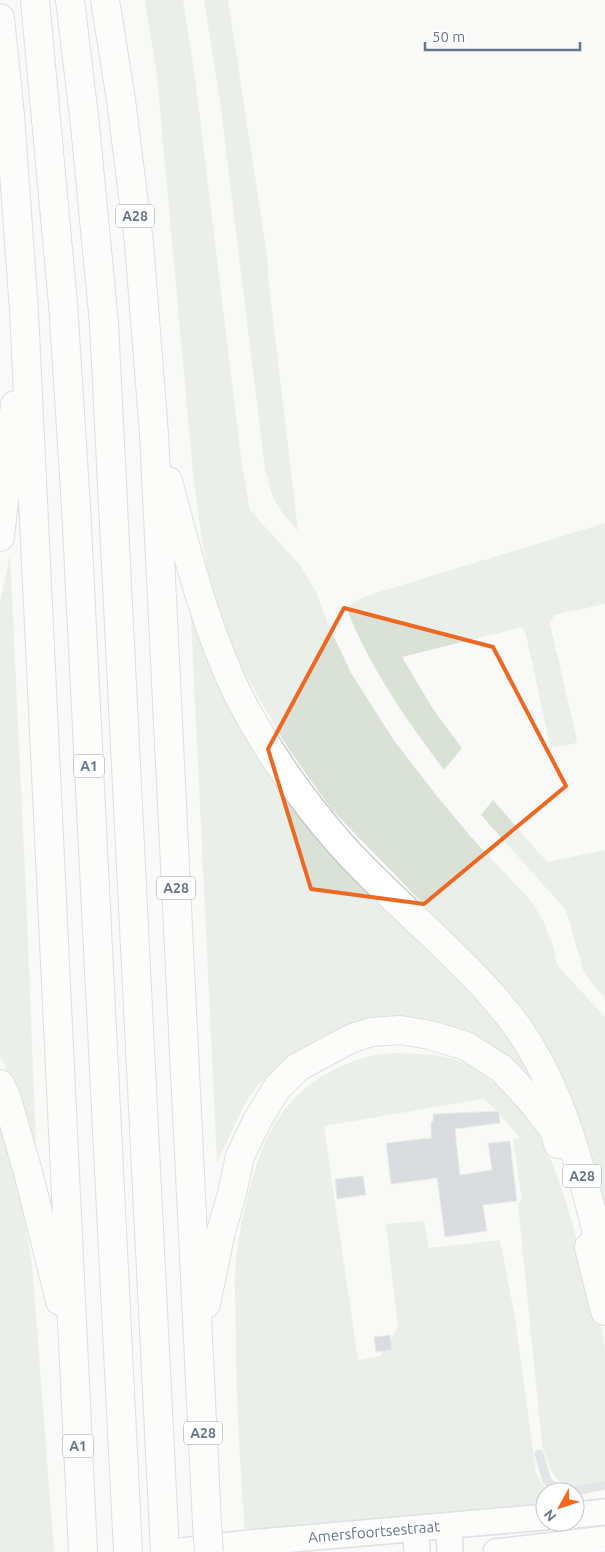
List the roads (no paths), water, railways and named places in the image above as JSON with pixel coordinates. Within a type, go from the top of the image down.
[{"type":"highway","name":"A1","points":[[35,0],[63,304],[76,506],[127,1542]]},
{"type":"highway","name":"A1","points":[[70,0],[86,125],[104,324],[167,1544]]},
{"type":"highway","name":"A28","points":[[105,0],[121,100],[139,243],[154,434],[209,1552]]},
{"type":"highway","name":"A1","points":[[0,18],[10,116],[24,311],[83,1545]]},
{"type":"highway","name":"A1","points":[[0,538],[24,311]]},
{"type":"highway","name":"A28","points":[[154,434],[200,598],[232,683],[247,711],[306,803],[333,835],[369,875],[451,952],[492,995],[519,1029],[536,1056],[575,1147],[605,1264]]},
{"type":"highway","name":"A28","points":[[198,1342],[221,1231],[232,1194],[240,1156],[258,1119],[277,1088],[298,1067],[350,1039],[371,1032],[407,1032],[430,1035],[466,1046],[502,1069],[530,1099],[554,1130],[596,1271],[605,1311]]},
{"type":"highway","name":"A1","points":[[0,1084],[6,1096],[26,1164],[74,1356]]},
{"type":"main road","points":[[585,1514],[605,1512]]},
{"type":"main road","name":"Amersfoortsestraat","points":[[167,1544],[416,1540],[449,1526],[535,1518]]},
{"type":"main road","points":[[449,1526],[450,1552]]},
{"type":"main road","points":[[496,1552],[605,1539]]},
{"type":"lane","points":[[540,1454],[548,1482]]},
{"type":"lane","points":[[585,1489],[605,1485]]}]
